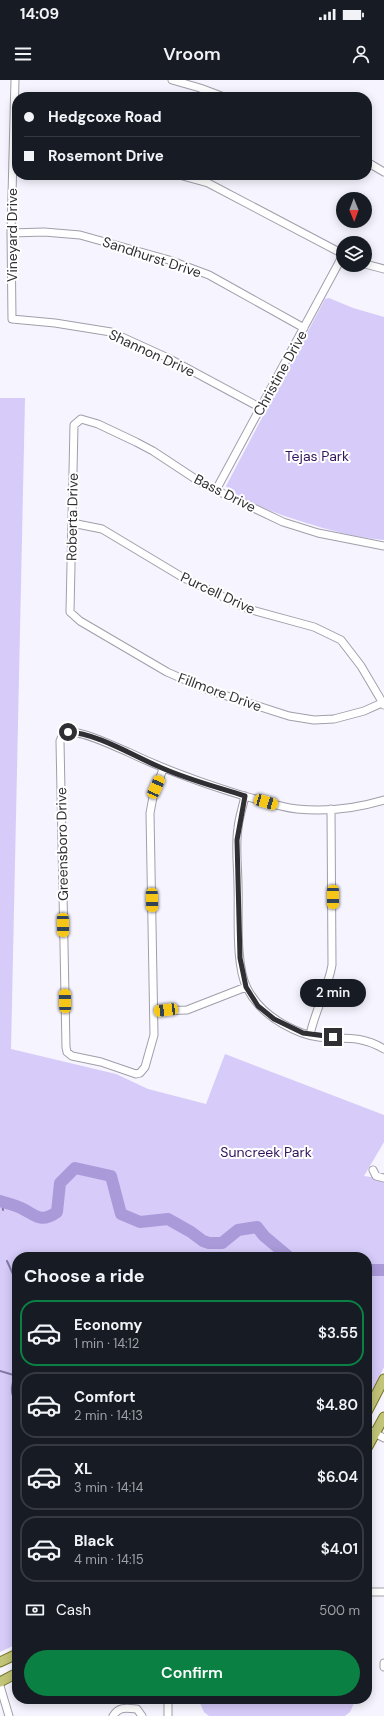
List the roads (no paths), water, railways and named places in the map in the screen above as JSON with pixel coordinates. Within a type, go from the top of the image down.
[{"type":"main road","points":[[372,1402],[384,1379]]},
{"type":"main road","points":[[372,1431],[384,1418]]},
{"type":"main road","points":[[0,1662],[12,1656]]},
{"type":"main road","points":[[0,1682],[12,1676]]},
{"type":"street","name":"Vineyard Drive","points":[[15,80],[15,92]]},
{"type":"street","points":[[172,80],[211,92]]},
{"type":"street","points":[[372,165],[384,172]]},
{"type":"street","name":"Vineyard Drive","points":[[12,319],[11,233],[13,180]]},
{"type":"street","points":[[197,180],[208,183],[336,250]]},
{"type":"street","name":"Sandhurst Drive","points":[[11,233],[44,232],[80,235],[170,260],[209,275],[304,328]]},
{"type":"street","points":[[372,266],[384,269]]},
{"type":"street","name":"Christine Drive","points":[[216,490],[336,267]]},
{"type":"street","name":"Shannon Drive","points":[[12,319],[55,323],[112,332],[168,358],[261,408]]},
{"type":"street","name":"Bass Drive","points":[[76,422],[84,419],[136,442],[216,490],[282,522],[318,533],[384,546]]},
{"type":"street","name":"Roberta Drive","points":[[70,612],[73,428],[76,422]]},
{"type":"street","name":"Purcell Drive","points":[[72,523],[102,529],[182,577],[248,609],[314,627],[341,640],[362,666],[383,703]]},
{"type":"street","name":"Fillmore Drive","points":[[70,612],[80,621],[167,672],[208,690],[289,716],[314,720],[334,719],[364,711],[383,703]]},
{"type":"street","name":"Greensboro Drive","points":[[154,1011],[152,1045],[145,1067],[140,1073],[132,1074],[101,1062],[72,1056],[68,1052],[66,1047],[61,736],[70,732],[101,740],[163,769]]},
{"type":"street","points":[[246,987],[187,1010],[154,1011],[150,813],[156,787],[163,769],[245,796],[276,805],[298,809],[331,809],[371,804],[384,800]]},
{"type":"street","points":[[245,796],[237,840],[240,958],[246,987],[252,998],[266,1013],[294,1029],[310,1035],[360,1038],[384,1049]]},
{"type":"street","points":[[310,1035],[313,1017],[328,983],[332,965],[331,809]]},
{"type":"street","points":[[373,1170],[376,1176],[384,1178]]},
{"type":"street","points":[[372,1432],[384,1438]]},
{"type":"street","points":[[372,1592],[384,1592]]},
{"type":"street","points":[[0,1686],[9,1716]]},
{"type":"street","points":[[168,1704],[168,1716]]},
{"type":"street","points":[[113,1716],[116,1711],[121,1708],[137,1709],[142,1716]]},
{"type":"waterway","points":[[0,1201],[21,1208],[34,1216],[42,1218],[51,1216],[57,1212],[60,1183],[75,1168],[111,1176],[121,1214],[140,1222],[168,1219],[191,1232],[203,1241],[209,1243],[222,1243],[238,1230],[257,1227],[264,1236],[283,1252]]},
{"type":"waterway","points":[[2,1201],[3,1210]]},
{"type":"waterway","points":[[7,1261],[12,1272]]},
{"type":"waterway","points":[[372,1270],[384,1270]]},
{"type":"waterway","points":[[0,1371],[12,1375]]},
{"type":"waterway","points":[[12,1386],[12,1393]]},
{"type":"park label","name":"Tejas Park","points":[[317,456]]},
{"type":"park label","name":"Suncreek Park","points":[[266,1152]]}]
